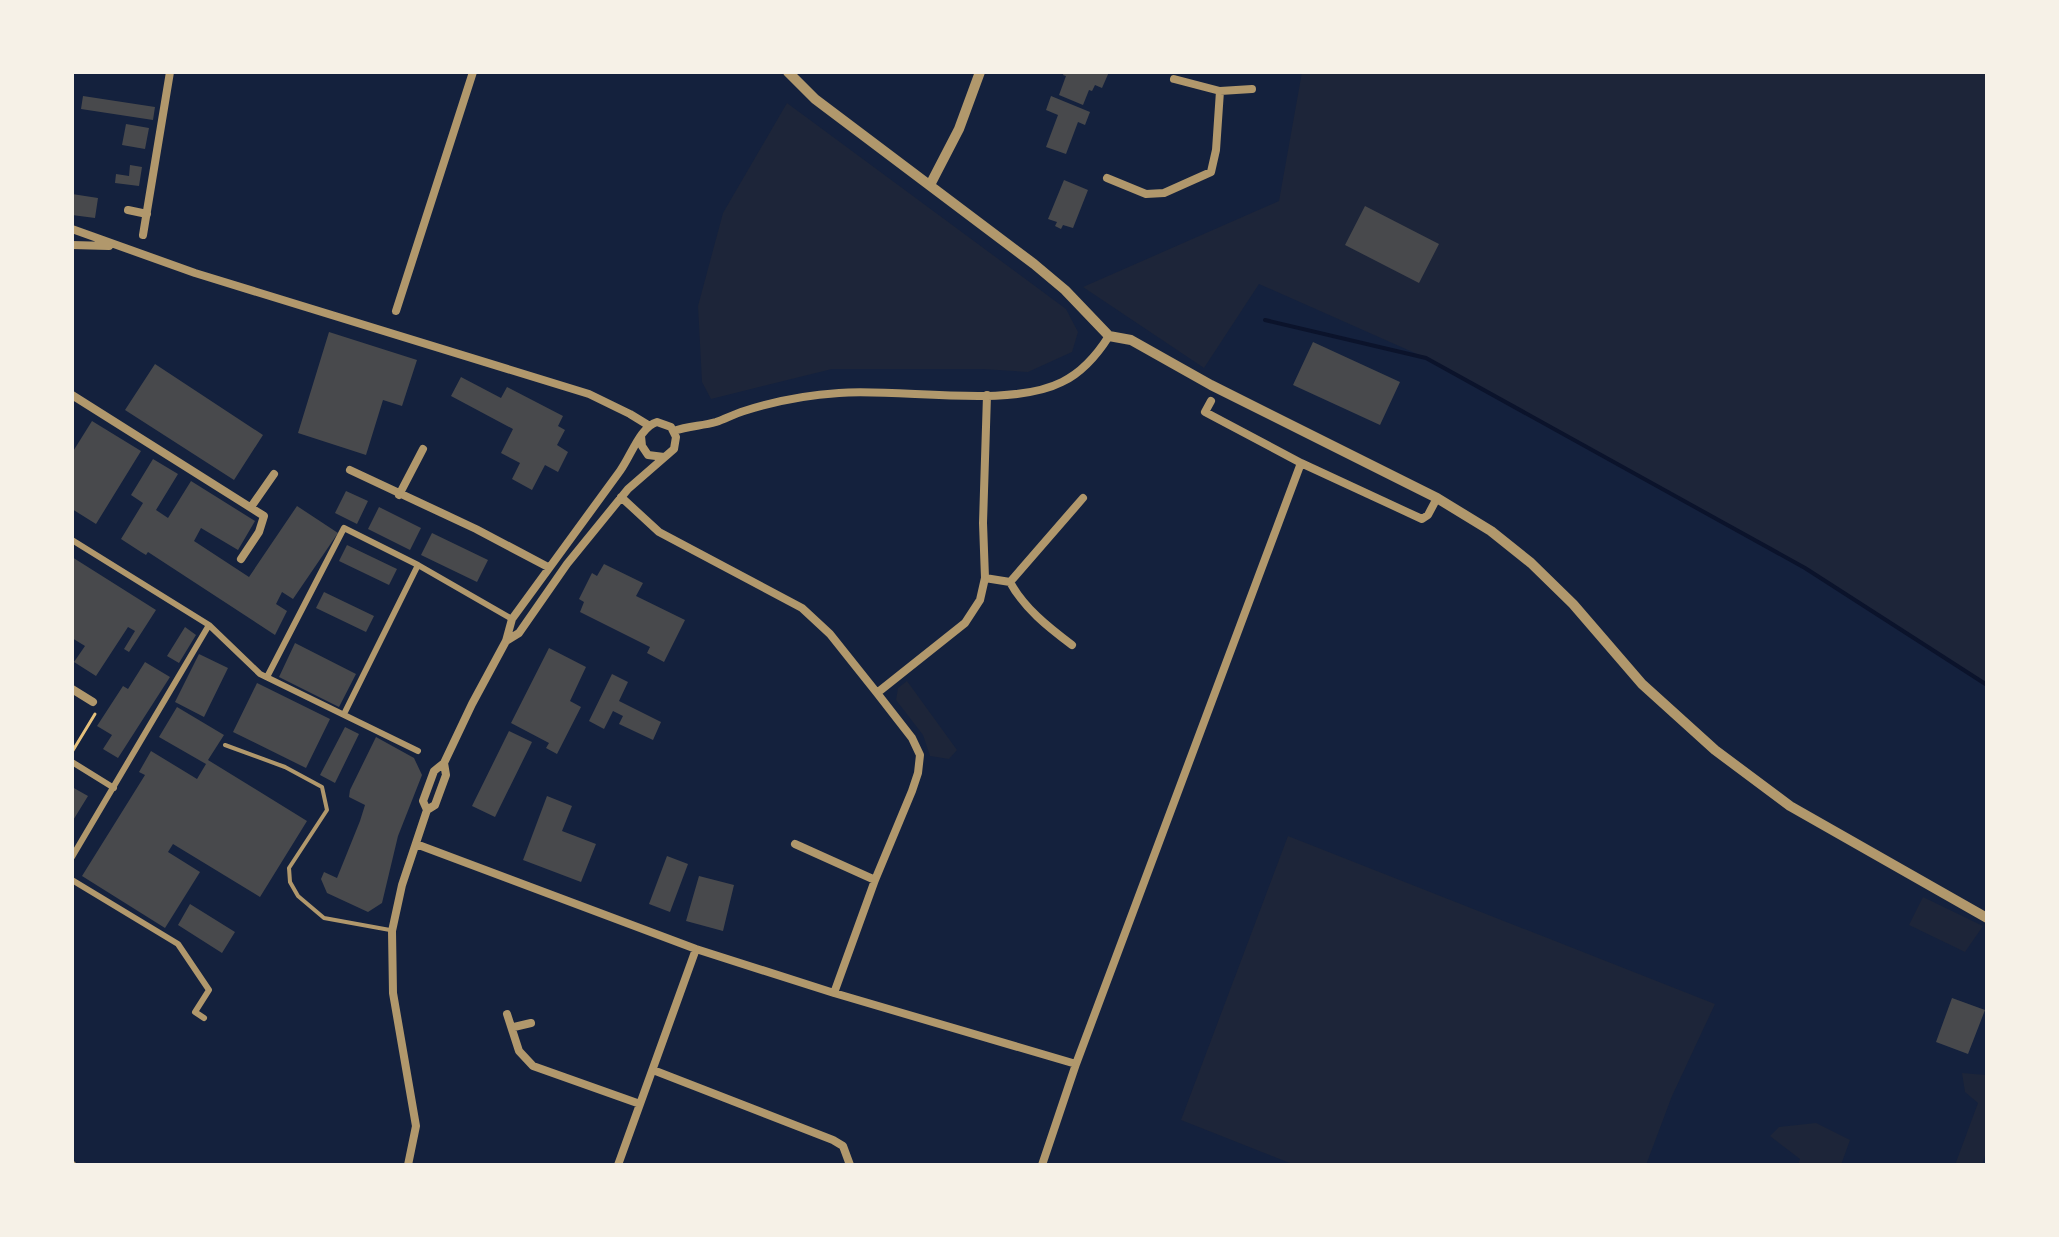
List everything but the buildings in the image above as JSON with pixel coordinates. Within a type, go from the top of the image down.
[{"type":"street","points":[[143,235],[170,72]]},
{"type":"street","points":[[396,311],[473,72]]},
{"type":"street","points":[[788,72],[815,99],[1034,264],[1065,290],[1109,336],[1131,340],[1211,385],[1437,498],[1491,531],[1531,563],[1573,604],[1642,684],[1753,780],[1790,806],[1987,918]]},
{"type":"street","points":[[930,185],[959,129],[980,72]]},
{"type":"street","points":[[1174,79],[1220,91],[1252,89]]},
{"type":"street","points":[[1107,178],[1146,194],[1164,193],[1211,172],[1216,150],[1220,91]]},
{"type":"street","points":[[128,210],[147,214]]},
{"type":"street","points":[[72,229],[114,246],[327,315],[589,394],[648,425],[662,422],[674,431],[674,449],[621,497],[567,564],[519,633],[506,641]]},
{"type":"street","points":[[72,245],[114,246]]},
{"type":"street","points":[[674,431],[714,423],[743,411],[803,396],[843,392],[987,395],[1037,392],[1063,382],[1096,356],[1109,336]]},
{"type":"street","points":[[72,395],[264,516],[259,532],[241,559]]},
{"type":"street","points":[[877,693],[965,623],[980,600],[985,578],[983,523],[987,395]]},
{"type":"street","points":[[1211,401],[1205,412],[1301,463],[1422,519],[1428,515],[1437,498]]},
{"type":"street","points":[[408,1165],[416,1126],[393,993],[392,931],[402,885],[427,810],[423,801],[434,771],[444,763],[506,641],[512,619],[620,471],[648,425]]},
{"type":"street","points":[[641,436],[642,446],[648,455],[664,457]]},
{"type":"street","points":[[399,495],[423,449]]},
{"type":"street","points":[[1042,1165],[1076,1064],[1301,463]]},
{"type":"street","points":[[350,470],[476,529],[548,567]]},
{"type":"street","points":[[251,507],[274,474]]},
{"type":"street","points":[[621,497],[659,532],[802,608],[830,634],[912,738],[920,755],[912,791],[875,880],[834,993]]},
{"type":"street","points":[[1010,582],[1083,498]]},
{"type":"street","points":[[267,677],[344,528],[418,565],[512,619]]},
{"type":"street","points":[[72,540],[209,625],[267,677],[418,751]]},
{"type":"street","points":[[344,714],[418,565]]},
{"type":"street","points":[[985,578],[1010,582]]},
{"type":"street","points":[[1010,582],[1042,623],[1072,645]]},
{"type":"street","points":[[1036,631],[1042,623]]},
{"type":"street","points":[[72,857],[209,625]]},
{"type":"street","points":[[72,689],[96,704]]},
{"type":"street","points":[[72,762],[114,788]]},
{"type":"street","points":[[416,844],[696,949],[1076,1064]]},
{"type":"street","points":[[795,844],[875,880]]},
{"type":"street","points":[[72,880],[178,944],[209,990],[195,1012],[204,1018]]},
{"type":"street","points":[[618,1165],[696,949]]},
{"type":"street","points":[[200,1005],[209,1011]]},
{"type":"street","points":[[507,1014],[514,1027],[519,1051],[533,1066],[640,1104]]},
{"type":"street","points":[[514,1027],[531,1023]]},
{"type":"street","points":[[653,1070],[833,1140],[843,1146],[850,1165]]},
{"type":"lane","points":[[225,745],[285,767],[322,787],[327,810],[289,868],[290,882],[298,896],[324,918],[392,931]]},
{"type":"path","points":[[72,752],[96,704]]},
{"type":"shaded area","points":[[1302,72],[1987,72],[1987,685],[1805,568],[1426,358],[1259,284],[1204,368],[1083,287],[1279,201]]},
{"type":"shaded area","points":[[787,103],[1066,309],[1078,332],[1072,352],[1028,372],[832,369],[711,399],[702,382],[698,306],[723,213]]},
{"type":"shaded area","points":[[907,681],[957,750],[949,759],[930,756],[923,735],[896,700],[898,688]]},
{"type":"shaded area","points":[[1288,836],[1715,1004],[1672,1096],[1646,1165],[1295,1165],[1181,1120]]},
{"type":"shaded area","points":[[1923,897],[1983,926],[1965,952],[1909,925]]},
{"type":"shaded area","points":[[1987,1072],[1987,1150],[1982,1165],[1955,1165],[1978,1103],[1965,1092],[1962,1073],[1986,1075]]},
{"type":"shaded area","points":[[1816,1123],[1850,1140],[1841,1165],[1798,1165],[1800,1159],[1770,1136],[1779,1127]]},
{"type":"waterway","points":[[1265,320],[1426,358],[1805,568],[1987,685]]}]
